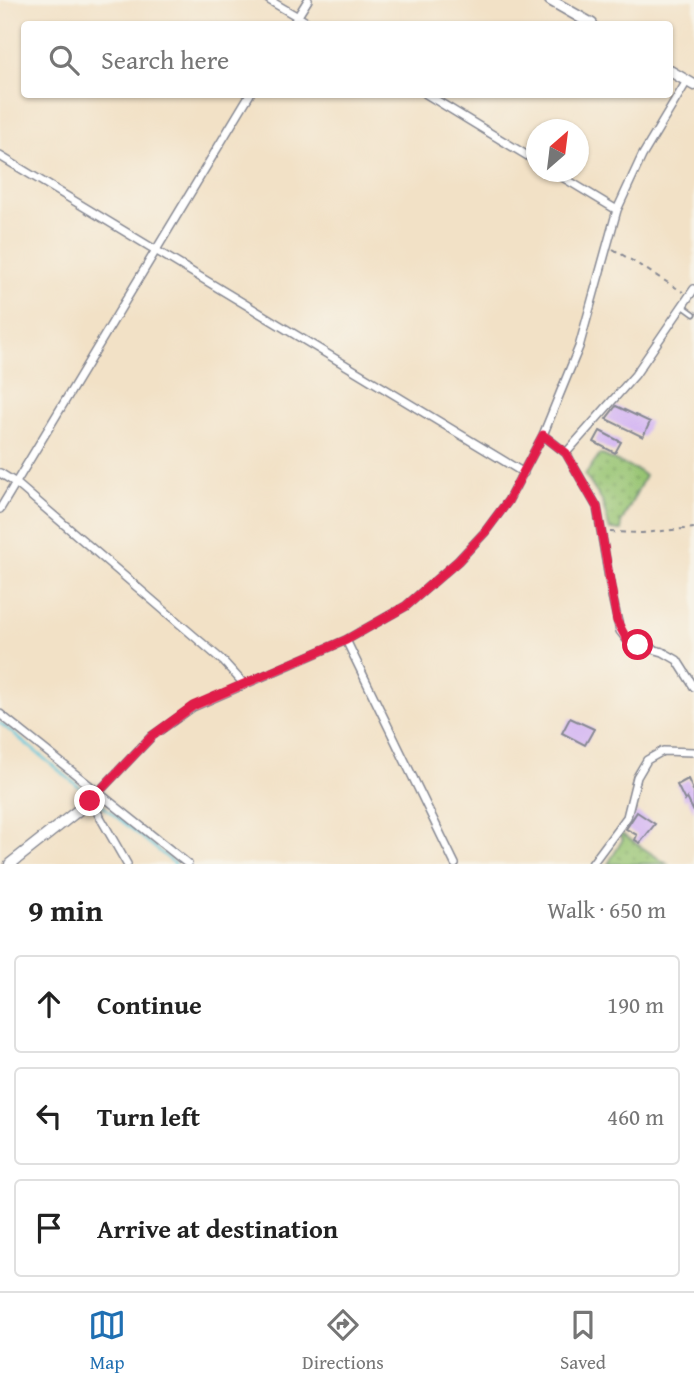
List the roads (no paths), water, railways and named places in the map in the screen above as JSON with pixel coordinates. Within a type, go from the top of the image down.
[{"type":"street","points":[[269,0],[295,21],[308,0]]},
{"type":"street","points":[[550,0],[587,21]]},
{"type":"street","points":[[10,864],[93,797],[152,736],[193,706],[346,640],[406,606],[458,561],[485,532],[508,501],[543,435],[579,347],[617,210],[642,156],[690,83],[673,73]]},
{"type":"street","points":[[0,509],[248,98]]},
{"type":"street","points":[[433,98],[526,154]]},
{"type":"street","points":[[0,156],[524,473]]},
{"type":"street","points":[[571,182],[617,210]]},
{"type":"street","points":[[566,453],[635,375],[692,293]]},
{"type":"street","points":[[543,435],[566,453],[597,507],[620,631],[627,640],[663,652],[677,660],[694,687]]},
{"type":"street","points":[[0,473],[16,483],[223,661],[244,684]]},
{"type":"street","points":[[346,640],[455,864]]},
{"type":"street","points":[[0,714],[93,797],[188,864]]},
{"type":"street","points":[[592,864],[627,817],[637,777],[647,760],[663,751],[694,752]]},
{"type":"street","points":[[93,797],[96,810],[127,864]]},
{"type":"lane","points":[[683,306],[694,314]]},
{"type":"waterway","points":[[0,723],[175,864]]}]
